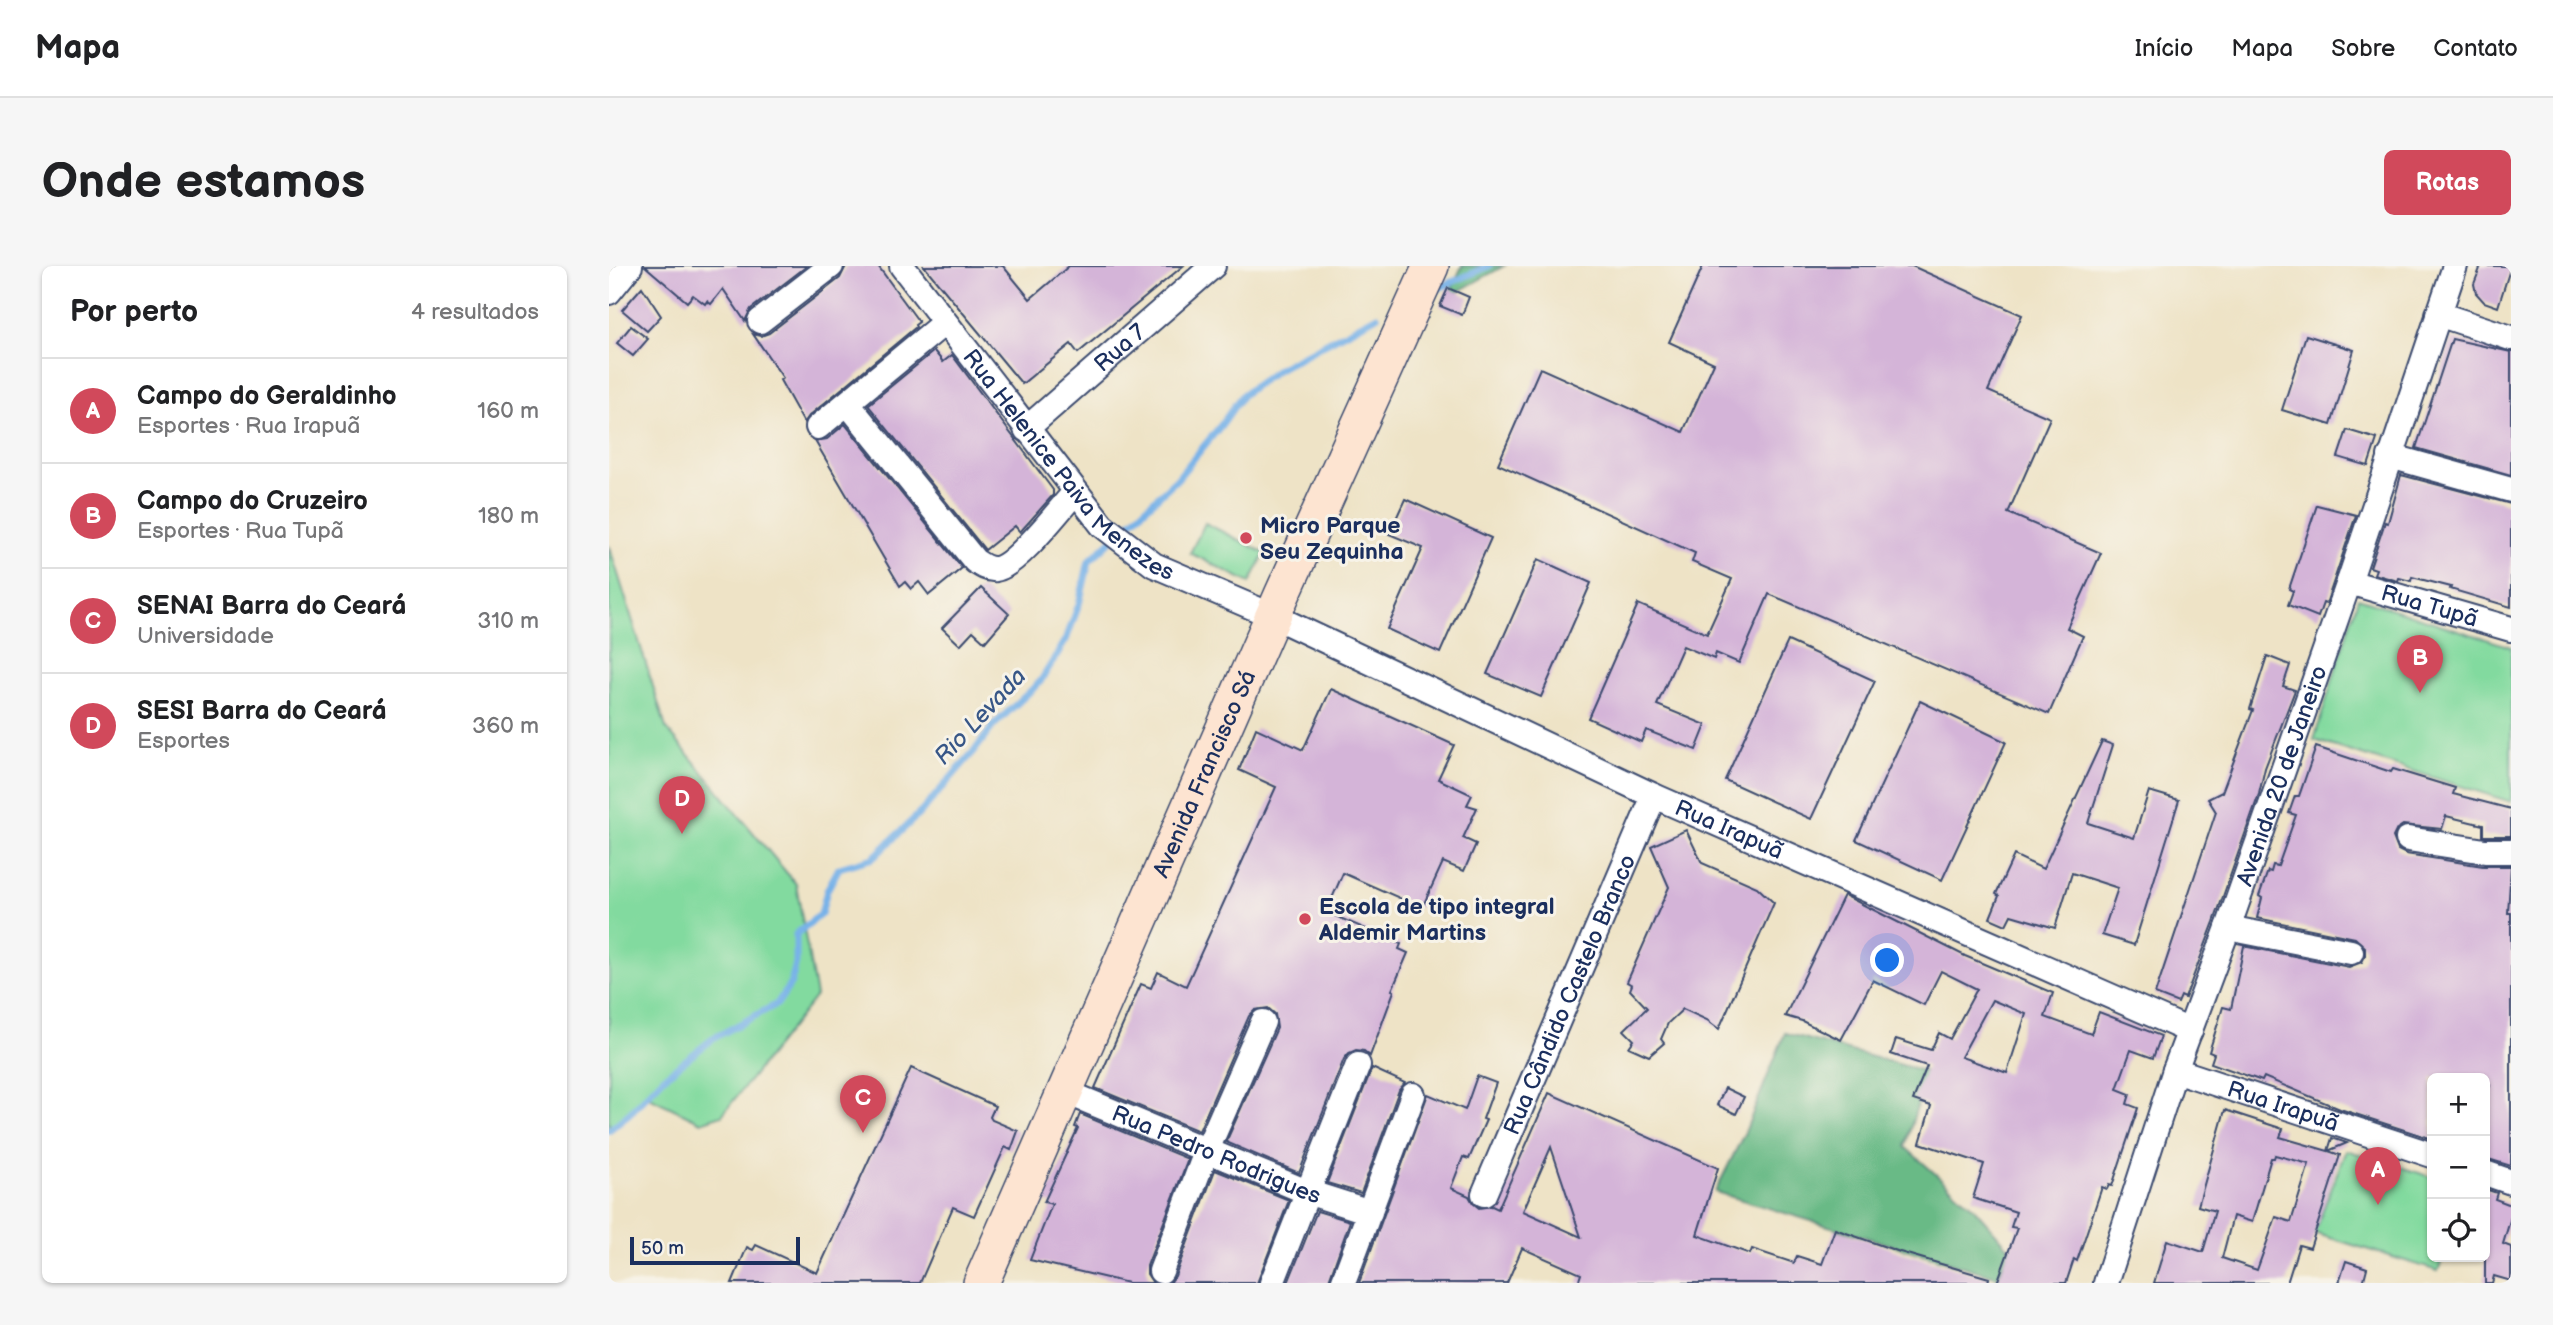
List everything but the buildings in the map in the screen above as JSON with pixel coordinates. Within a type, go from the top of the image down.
[{"type":"main road","name":"Avenida Francisco Sá","points":[[981,1283],[1273,616],[1431,266]]},
{"type":"street","points":[[609,292],[629,266]]},
{"type":"street","points":[[760,321],[831,266]]},
{"type":"street","name":"Rua Helenice Paiva Menezes","points":[[902,266],[1102,525],[1154,565],[1273,616]]},
{"type":"street","name":"Rua 7","points":[[1026,429],[1213,266]]},
{"type":"street","name":"Avenida 20 de Janeiro","points":[[2106,1283],[2175,1070],[2228,928],[2349,582],[2455,266]]},
{"type":"street","points":[[2438,314],[2511,338]]},
{"type":"street","points":[[818,427],[944,323]]},
{"type":"street","points":[[848,404],[975,561],[985,567],[996,569],[1013,561],[1075,492]]},
{"type":"street","points":[[2390,456],[2511,490]]},
{"type":"street","name":"Rua Tupã","points":[[2349,582],[2511,628]]},
{"type":"street","name":"Rua Irapuã","points":[[1273,616],[1654,796],[2190,1031]]},
{"type":"street","name":"Rua Cândido Castelo Branco","points":[[1484,1194],[1654,796]]},
{"type":"street","points":[[2408,839],[2485,851],[2511,851]]},
{"type":"street","points":[[2228,928],[2351,952]]},
{"type":"street","points":[[1161,1271],[1206,1152],[1263,1022]]},
{"type":"street","points":[[1272,1283],[1357,1065]]},
{"type":"street","name":"Rua Irapuã","points":[[2175,1070],[2427,1153]]},
{"type":"street","name":"Rua Pedro Rodrigues","points":[[1066,1092],[1307,1192],[1370,1212]]},
{"type":"street","points":[[1343,1283],[1413,1095]]},
{"type":"street","points":[[2490,1175],[2511,1182]]},
{"type":"green space","points":[[1462,266],[1504,266],[1448,297]]},
{"type":"green space","points":[[1205,523],[1265,553],[1250,583],[1190,553]]},
{"type":"green space","points":[[609,545],[666,728],[796,884],[816,996],[722,1115],[701,1122],[647,1096],[609,1130]]},
{"type":"green space","points":[[2358,598],[2511,647],[2511,802],[2314,740]]},
{"type":"green space","points":[[1785,1033],[1927,1072],[1905,1147],[1974,1208],[2010,1249],[1998,1277],[1715,1192],[1745,1132]]},
{"type":"green space","points":[[2346,1150],[2427,1175],[2427,1262],[2441,1262],[2438,1271],[2314,1233]]},
{"type":"waterway","points":[[1432,291],[1489,266]]},
{"type":"waterway","name":"Rio Levada","points":[[609,1130],[631,1112],[664,1077],[714,1038],[777,1004],[791,983],[796,963],[796,934],[821,914],[827,890],[839,868],[873,858],[922,811],[994,725],[1040,682],[1066,640],[1079,604],[1089,561],[1177,479],[1242,395],[1278,369],[1377,316]]},
{"type":"place","name":"Micro Parque Seu Zequinha","points":[[1246,538]]},
{"type":"place","name":"Campo do Cruzeiro","points":[[2420,693]]},
{"type":"place","name":"SESI Barra do Ceará","points":[[682,834]]},
{"type":"place","name":"Escola de tipo integral Aldemir Martins","points":[[1305,919]]},
{"type":"place","name":"SENAI Barra do Ceará","points":[[863,1133]]},
{"type":"place","name":"Campo do Geraldinho","points":[[2378,1205]]}]
